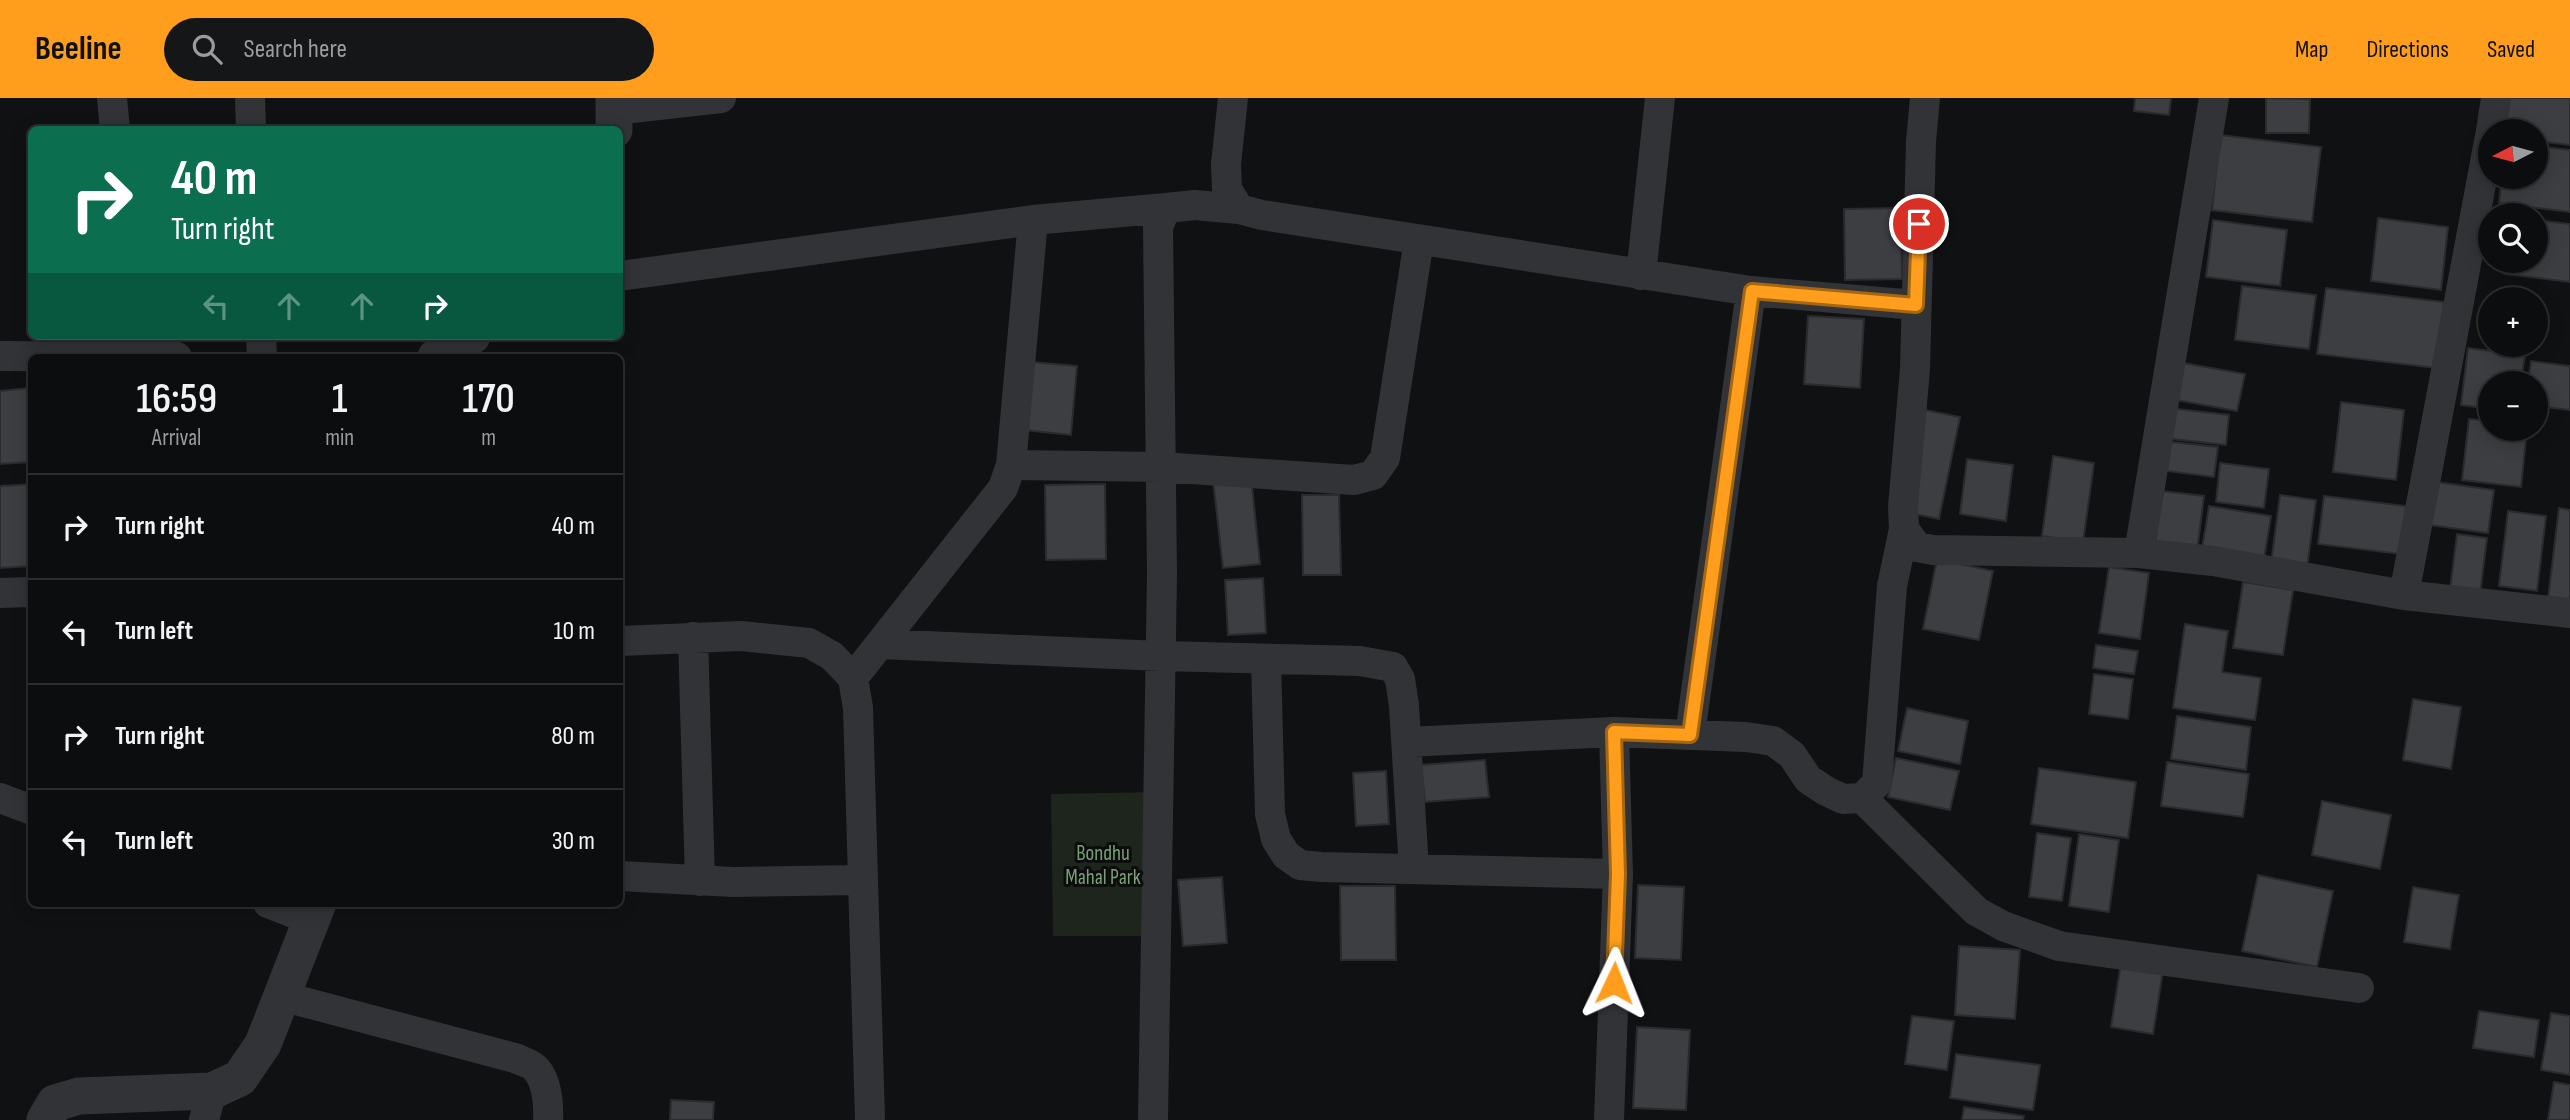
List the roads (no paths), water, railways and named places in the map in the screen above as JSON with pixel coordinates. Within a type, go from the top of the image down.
[{"type":"street","points":[[111,98],[114,126]]},
{"type":"street","points":[[250,98],[251,126]]},
{"type":"street","points":[[614,112],[722,98]]},
{"type":"street","points":[[1233,98],[1226,164],[1227,189],[1239,209]]},
{"type":"street","points":[[1641,275],[1660,98]]},
{"type":"street","points":[[1407,742],[1614,732],[1746,737],[1773,741],[1792,755],[1808,779],[1843,799],[1863,798],[1877,783],[1892,586],[1904,529],[1903,507],[1915,369],[1925,98]]},
{"type":"street","points":[[2139,553],[2214,98]]},
{"type":"street","points":[[2493,119],[2496,98]]},
{"type":"street","points":[[2404,594],[2481,189]]},
{"type":"street","points":[[623,276],[1033,220],[1195,205],[1239,209],[1419,240],[1752,291],[1916,305]]},
{"type":"street","points":[[1153,1120],[1161,656],[1158,227],[1166,208]]},
{"type":"street","points":[[853,678],[1003,488],[1011,465],[1033,220]]},
{"type":"street","points":[[1011,465],[1161,467],[1354,480],[1373,475],[1385,458],[1419,240]]},
{"type":"street","points":[[1690,735],[1752,291]]},
{"type":"street","points":[[441,354],[465,340]]},
{"type":"street","points":[[0,356],[28,356]]},
{"type":"street","points":[[1904,529],[1917,547],[1933,550],[2139,553],[2213,561],[2404,594],[2570,613]]},
{"type":"street","points":[[0,593],[28,592]]},
{"type":"street","points":[[623,641],[741,636],[809,643],[832,656],[853,678],[859,708],[870,1120]]},
{"type":"street","points":[[693,637],[700,881]]},
{"type":"street","points":[[880,644],[1360,661],[1393,667],[1399,679],[1407,742],[1414,869]]},
{"type":"street","points":[[1266,659],[1270,814],[1276,839],[1286,855],[1300,864],[1321,867],[1618,874]]},
{"type":"street","points":[[1609,1120],[1618,874],[1614,732]]},
{"type":"street","points":[[0,798],[28,808]]},
{"type":"street","points":[[1863,798],[1976,911],[2003,926],[2059,946],[2359,988]]},
{"type":"street","points":[[623,876],[700,881],[863,880]]},
{"type":"street","points":[[45,1120],[55,1103],[79,1096],[208,1105],[240,1078],[263,1044],[314,911],[291,907]]},
{"type":"street","points":[[281,996],[515,1058],[536,1068],[545,1087],[548,1120]]},
{"type":"park label","name":"Bondhu Mahal Park","points":[[1103,865]]}]
